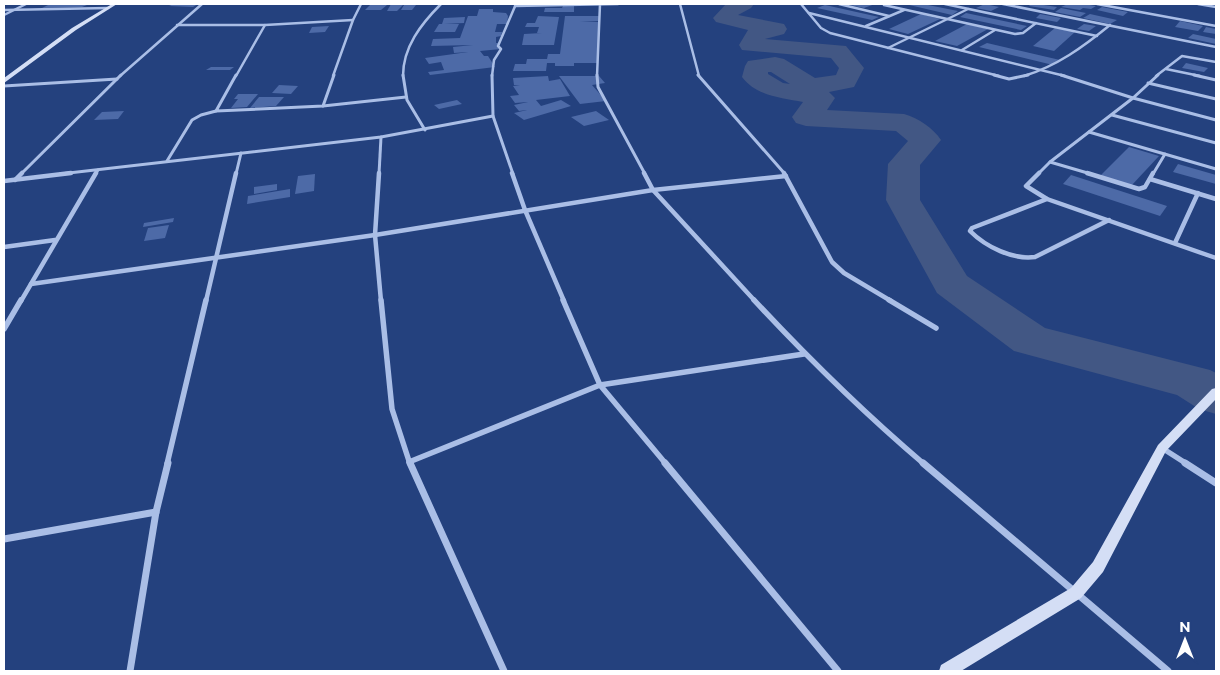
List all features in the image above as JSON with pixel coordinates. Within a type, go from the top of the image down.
[{"type":"main road","points":[[4,81],[74,29],[115,4]]},
{"type":"main road","points":[[946,671],[1076,593],[1098,567],[1162,448],[1216,392]]},
{"type":"street","points":[[4,15],[26,4]]},
{"type":"street","points":[[15,180],[117,79],[202,4]]},
{"type":"street","points":[[323,106],[353,20],[361,4]]},
{"type":"street","points":[[425,130],[406,97],[404,62],[408,44],[420,26],[441,4]]},
{"type":"street","points":[[600,4],[598,87],[653,190],[804,354],[872,420],[1168,671]]},
{"type":"street","points":[[618,4],[516,5],[494,60],[492,75],[493,116],[526,210],[600,385],[838,671]]},
{"type":"street","points":[[680,4],[698,75],[786,176],[832,262],[844,273],[936,328]]},
{"type":"street","points":[[801,4],[821,28],[830,34],[1004,78],[1025,78],[1063,62],[1110,26]]},
{"type":"street","points":[[839,4],[890,16]]},
{"type":"street","points":[[871,11],[885,4],[904,10],[1020,34],[1036,23]]},
{"type":"street","points":[[944,4],[1097,36]]},
{"type":"street","points":[[1003,4],[1216,47]]},
{"type":"street","points":[[1097,4],[1216,26]]},
{"type":"street","points":[[1198,4],[1216,7]]},
{"type":"street","points":[[4,10],[108,8]]},
{"type":"street","points":[[888,49],[968,9]]},
{"type":"street","points":[[865,26],[904,10]]},
{"type":"street","points":[[809,13],[1044,70],[1132,98],[1216,120]]},
{"type":"street","points":[[176,25],[265,25],[353,20]]},
{"type":"street","points":[[216,111],[265,25]]},
{"type":"street","points":[[962,50],[996,30]]},
{"type":"street","points":[[1216,62],[1184,56],[1148,83],[1112,115],[1050,162],[1026,186],[1048,199],[1216,258]]},
{"type":"street","points":[[1166,69],[1216,80]]},
{"type":"street","points":[[4,86],[117,79]]},
{"type":"street","points":[[1148,83],[1216,100]]},
{"type":"street","points":[[167,161],[192,120],[201,115],[216,111],[323,106],[406,97]]},
{"type":"street","points":[[1112,115],[1216,143]]},
{"type":"street","points":[[4,181],[381,137],[493,116]]},
{"type":"street","points":[[1089,132],[1216,169]]},
{"type":"street","points":[[381,137],[375,235],[392,409],[409,462],[504,671]]},
{"type":"street","points":[[130,671],[156,512],[241,153]]},
{"type":"street","points":[[1050,162],[1139,190],[1145,187],[1164,154]]},
{"type":"street","points":[[4,329],[98,170]]},
{"type":"street","points":[[31,284],[375,235],[653,190],[786,176]]},
{"type":"street","points":[[1150,179],[1216,199]]},
{"type":"street","points":[[1175,243],[1198,193]]},
{"type":"street","points":[[1048,199],[972,228],[970,231],[1015,258],[1026,259],[1035,257],[1109,220]]},
{"type":"street","points":[[4,247],[56,240]]},
{"type":"street","points":[[409,462],[600,385],[804,354]]},
{"type":"street","points":[[1162,448],[1216,483]]},
{"type":"street","points":[[4,539],[156,512]]},
{"type":"building","points":[[50,4],[87,5],[82,7],[42,8]]},
{"type":"building","points":[[174,4],[198,4],[193,7],[169,6]]},
{"type":"building","points":[[391,4],[404,4],[397,11],[387,11]]},
{"type":"building","points":[[875,4],[864,8],[850,5]]},
{"type":"building","points":[[905,4],[923,4],[958,11],[952,15]]},
{"type":"building","points":[[985,4],[999,7],[991,11],[976,8]]},
{"type":"building","points":[[1031,4],[1057,7],[1054,10],[1029,6]]},
{"type":"building","points":[[1068,4],[1096,6],[1091,9],[1083,8],[1080,10],[1061,7]]},
{"type":"building","points":[[370,5],[387,5],[381,10],[365,10]]},
{"type":"building","points":[[404,5],[416,5],[412,10],[401,10]]},
{"type":"building","points":[[825,5],[879,17],[872,20],[817,8]]},
{"type":"building","points":[[563,6],[574,6],[574,12],[544,12],[545,8],[562,8]]},
{"type":"building","points":[[1102,7],[1128,12],[1123,16],[1097,10]]},
{"type":"building","points":[[1061,8],[1086,13],[1080,17],[1055,12]]},
{"type":"building","points":[[479,9],[493,9],[493,12],[506,13],[508,16],[507,24],[497,24],[495,32],[502,32],[501,36],[496,37],[496,43],[498,43],[501,49],[480,51],[484,56],[488,56],[495,67],[430,75],[428,72],[444,70],[441,62],[429,64],[425,58],[468,52],[454,53],[453,47],[473,45],[431,46],[433,39],[460,38],[468,16],[477,16]]},
{"type":"building","points":[[966,13],[1027,26],[1021,30],[960,17]]},
{"type":"building","points":[[921,14],[940,19],[908,34],[889,29]]},
{"type":"building","points":[[1040,14],[1061,18],[1057,22],[1036,18]]},
{"type":"building","points":[[1090,14],[1117,20],[1110,24],[1083,18]]},
{"type":"building","points":[[538,16],[559,17],[554,45],[522,45],[524,34],[542,33],[537,33],[539,27],[525,27],[527,23],[535,23]]},
{"type":"building","points":[[565,16],[600,16],[600,21],[580,22],[599,22],[599,53],[597,63],[574,63],[574,66],[555,66],[555,63],[547,63],[546,71],[513,71],[515,64],[526,64],[527,59],[547,59],[548,54],[560,54]]},
{"type":"building","points":[[465,17],[464,23],[444,24],[459,24],[455,32],[434,32],[439,24],[442,24],[444,18]]},
{"type":"building","points":[[1180,21],[1203,26],[1198,31],[1175,27]]},
{"type":"building","points":[[967,24],[988,29],[957,46],[935,41]]},
{"type":"building","points":[[1084,24],[1096,26],[1089,31],[1077,29]]},
{"type":"building","points":[[329,26],[325,32],[309,33],[312,27]]},
{"type":"building","points":[[1206,27],[1216,29],[1216,34],[1203,32]]},
{"type":"building","points":[[1055,28],[1075,32],[1054,51],[1033,46]]},
{"type":"building","points":[[1193,34],[1216,39],[1216,44],[1188,38]]},
{"type":"building","points":[[987,43],[1060,60],[1053,65],[979,47]]},
{"type":"building","points":[[1186,63],[1208,68],[1204,72],[1182,68]]},
{"type":"building","points":[[211,67],[234,67],[230,70],[206,70]]},
{"type":"building","points":[[548,76],[549,81],[560,79],[570,96],[536,100],[541,106],[561,100],[571,106],[524,120],[514,113],[527,110],[519,111],[514,105],[528,102],[515,103],[510,96],[519,95],[513,86],[520,85],[514,85],[513,78]]},
{"type":"building","points":[[559,76],[599,76],[605,83],[592,85],[606,101],[580,104]]},
{"type":"building","points":[[279,85],[298,86],[291,94],[272,93]]},
{"type":"building","points":[[238,94],[258,94],[247,107],[231,108],[238,99],[234,99]]},
{"type":"building","points":[[259,97],[284,97],[276,106],[250,108]]},
{"type":"building","points":[[457,100],[462,104],[439,109],[434,105]]},
{"type":"building","points":[[124,111],[118,119],[94,120],[102,112]]},
{"type":"building","points":[[596,111],[609,120],[584,126],[571,117]]},
{"type":"building","points":[[1129,147],[1159,156],[1131,186],[1100,176]]},
{"type":"building","points":[[1178,164],[1216,175],[1216,184],[1173,172]]},
{"type":"building","points":[[315,174],[314,191],[295,194],[298,176]]},
{"type":"building","points":[[1071,175],[1167,206],[1160,216],[1063,184]]},
{"type":"building","points":[[277,184],[277,190],[254,194],[254,187]]},
{"type":"building","points":[[290,189],[290,197],[247,204],[248,196]]},
{"type":"building","points":[[174,218],[173,222],[143,227],[144,223]]},
{"type":"building","points":[[169,225],[165,238],[144,241],[148,228]]},
{"type":"waterway","points":[[744,4],[733,8],[723,18],[776,29],[757,33],[750,45],[838,51],[852,68],[845,82],[811,86],[775,64],[757,66],[755,77],[775,89],[822,98],[806,117],[904,123],[926,140],[904,164],[903,200],[951,284],[1030,340],[1193,382],[1216,396]]}]
